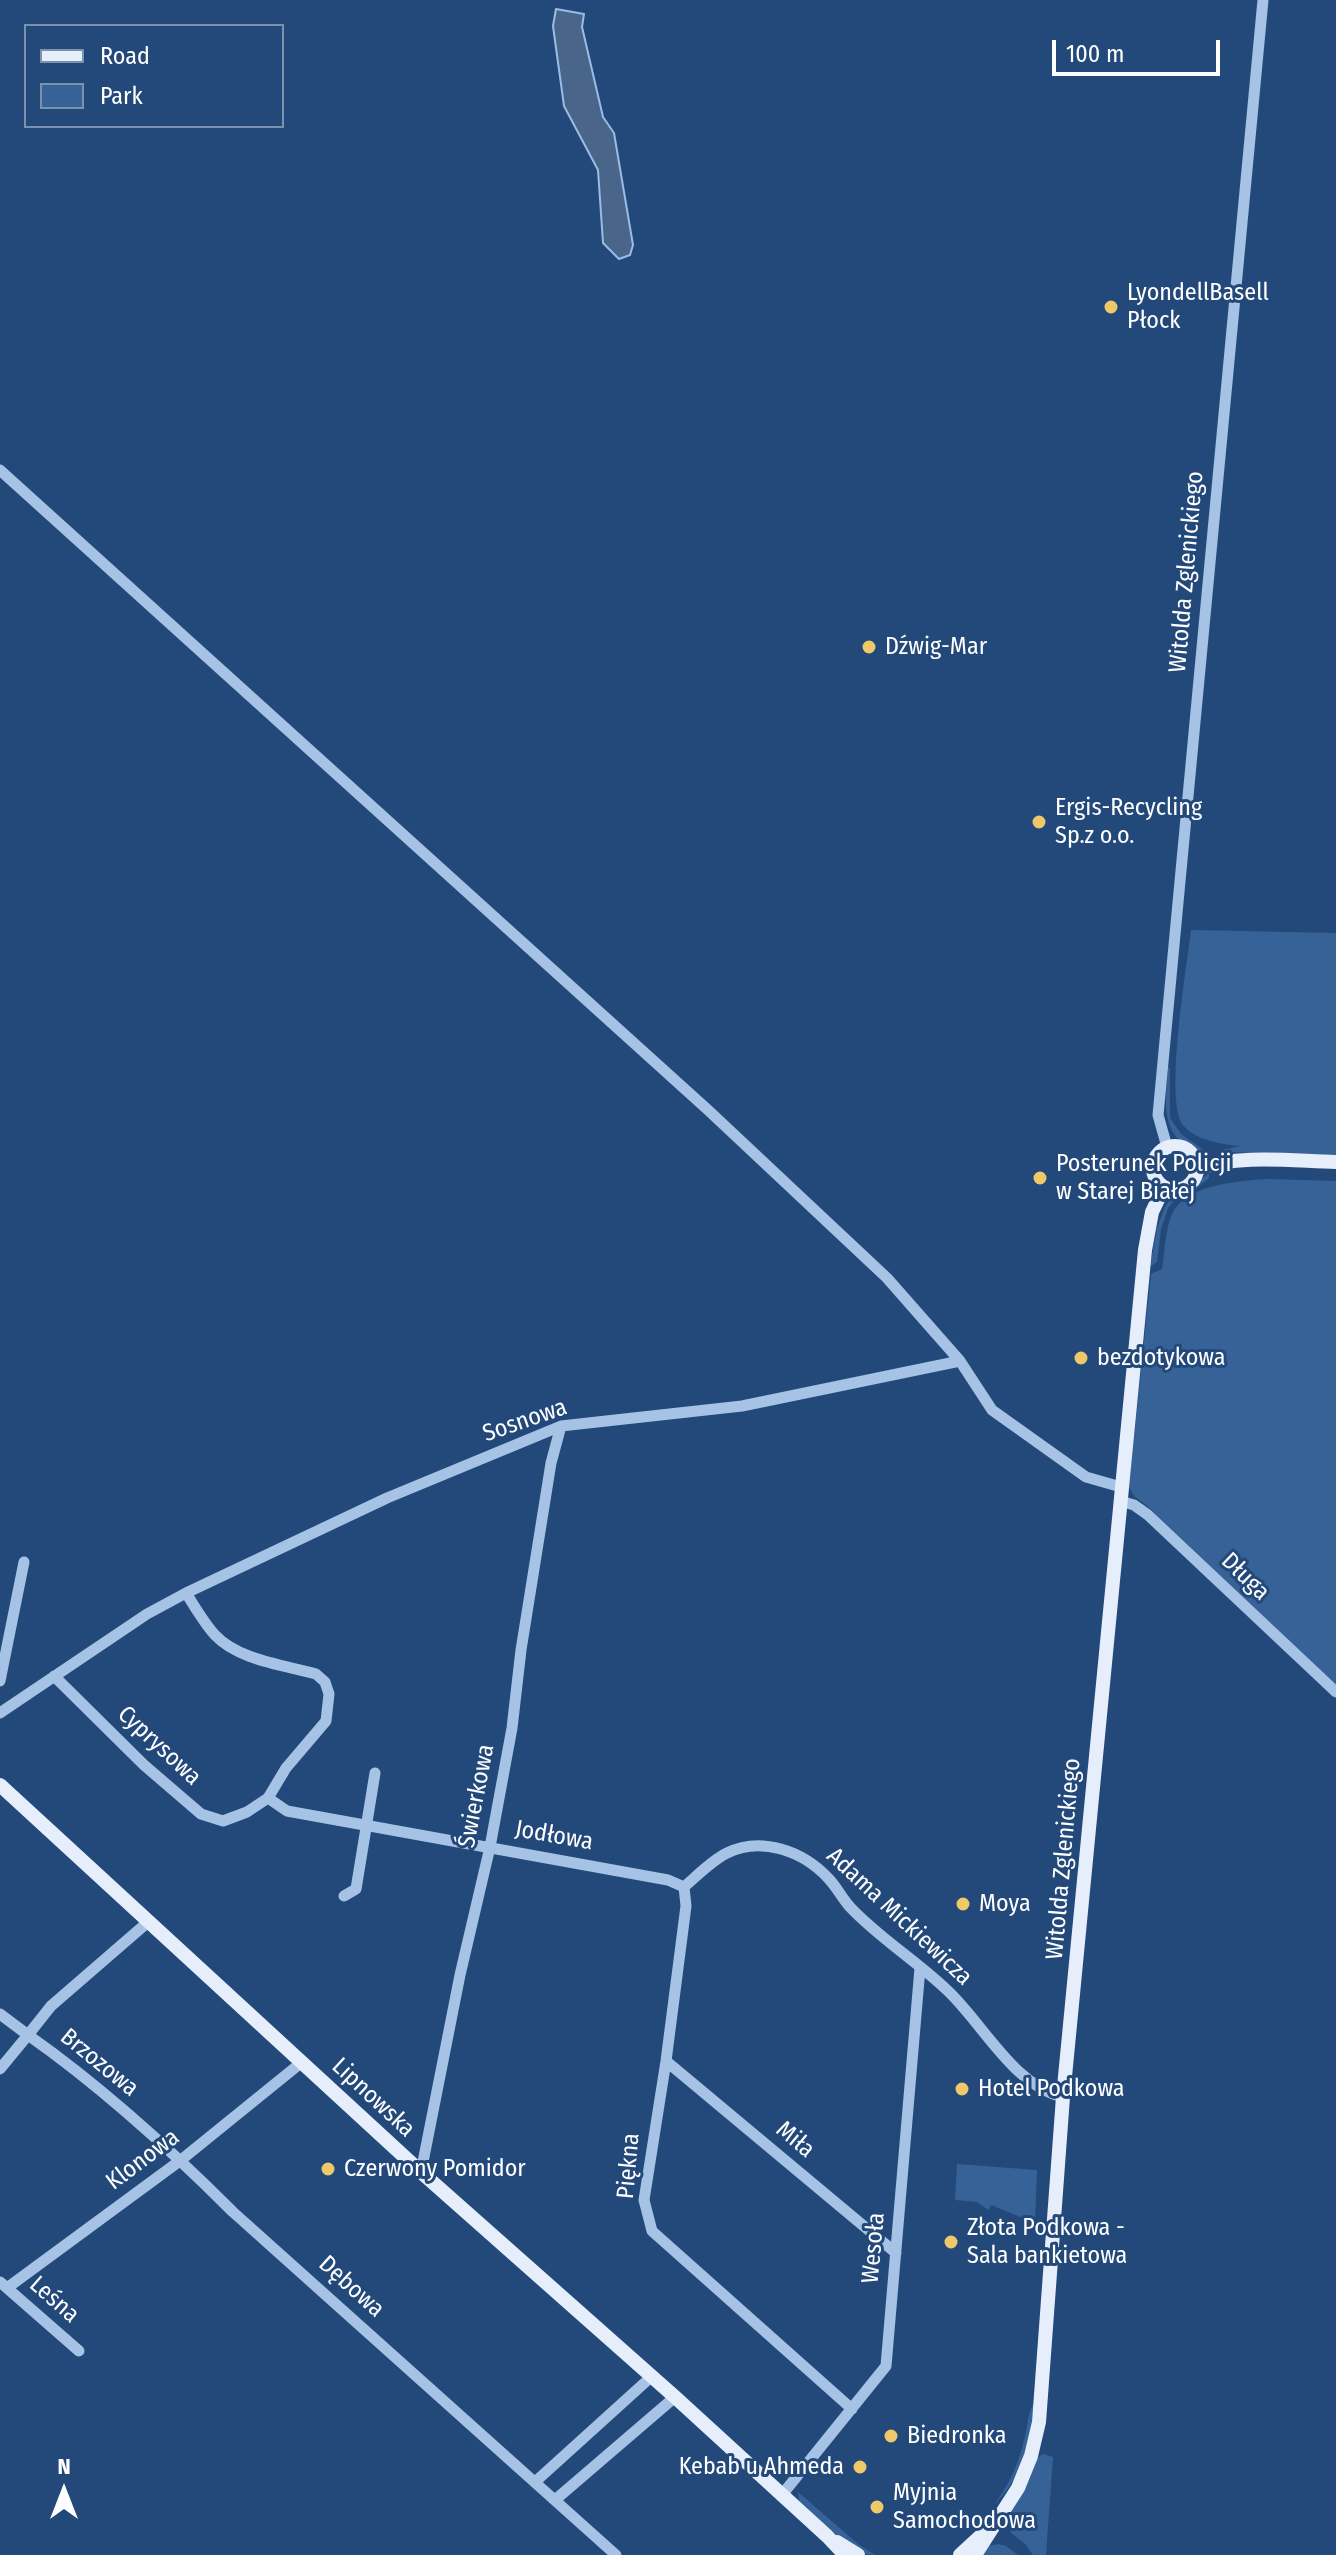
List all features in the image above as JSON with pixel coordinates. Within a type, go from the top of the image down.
[{"type":"main road","points":[[1179,1146],[1190,1152],[1197,1169],[1193,1181],[1183,1189],[1164,1187],[1154,1175],[1153,1166],[1160,1152],[1167,1147],[1179,1146]]},
{"type":"main road","points":[[1197,1169],[1211,1164],[1265,1160],[1336,1162]]},
{"type":"main road","name":"Witolda Zglenickiego","points":[[975,2555],[1018,2488],[1037,2432],[1063,2097],[1120,1494],[1145,1250],[1152,1212],[1164,1187]]},
{"type":"main road","name":"Lipnowska","points":[[0,1785],[421,2172],[675,2397],[845,2555]]},
{"type":"main road","name":"Witolda Zglenickiego","points":[[960,2555],[992,2527]]},
{"type":"main road","name":"Lipnowska","points":[[827,2536],[858,2555]]},
{"type":"street","name":"Witolda Zglenickiego","points":[[1167,1147],[1158,1115],[1263,0]]},
{"type":"street","points":[[0,470],[708,1110],[887,1278],[960,1361],[992,1410],[1086,1477],[1120,1494]]},
{"type":"street","name":"Sosnowa","points":[[0,1713],[147,1614],[186,1593],[387,1498],[561,1426],[742,1406],[960,1361]]},
{"type":"street","name":"Świerkowa","points":[[421,2172],[460,1975],[490,1847],[512,1728],[521,1650],[551,1463],[561,1426]]},
{"type":"street","name":"Długa","points":[[1120,1494],[1148,1515],[1336,1692]]},
{"type":"street","points":[[0,1681],[24,1562]]},
{"type":"street","points":[[186,1593],[225,1644],[239,1652],[316,1674],[325,1682],[329,1694],[326,1721],[286,1768],[268,1798]]},
{"type":"street","name":"Cyprysowa","points":[[54,1676],[144,1765],[201,1814],[223,1821],[247,1812],[268,1798]]},
{"type":"street","points":[[344,1896],[356,1889],[375,1773]]},
{"type":"street","name":"Jodłowa","points":[[268,1798],[287,1811],[668,1880],[684,1887]]},
{"type":"street","name":"Adama Mickiewicza","points":[[684,1887],[728,1852],[753,1845],[780,1848],[804,1859],[827,1876],[850,1907],[948,1991],[1015,2067],[1038,2088],[1063,2097]]},
{"type":"street","name":"Piękna","points":[[684,1887],[686,1906],[644,2200],[652,2231],[852,2409]]},
{"type":"street","points":[[0,2014],[28,2035],[51,2006],[148,1922]]},
{"type":"street","name":"Wesoła","points":[[781,2496],[886,2366],[920,1968]]},
{"type":"street","name":"Brzozowa","points":[[0,2069],[28,2035],[60,2057],[140,2124]]},
{"type":"street","name":"Miła","points":[[666,2061],[896,2253]]},
{"type":"street","name":"Klonowa","points":[[4,2285],[181,2160],[302,2062]]},
{"type":"street","name":"Dębowa","points":[[140,2124],[233,2212],[616,2555]]},
{"type":"street","name":"Leśna","points":[[4,2285],[79,2351]]},
{"type":"street","points":[[535,2482],[651,2377]]},
{"type":"street","points":[[555,2500],[675,2397]]},
{"type":"green space","points":[[1191,930],[1336,933],[1336,1155],[1221,1152],[1240,1146],[1202,1138],[1183,1125],[1178,1111],[1176,1062]]},
{"type":"green space","points":[[1168,1066],[1170,1118],[1181,1134],[1208,1153],[1187,1146],[1171,1128],[1166,1108]]},
{"type":"green space","points":[[1209,1173],[1209,1178],[1168,1208],[1161,1229],[1157,1262],[1150,1267],[1157,1228],[1165,1207],[1171,1198],[1188,1191]]},
{"type":"green space","points":[[1267,1179],[1336,1181],[1336,1685],[1134,1496],[1129,1487],[1151,1274],[1162,1269],[1170,1218],[1180,1203],[1202,1190]]},
{"type":"green space","points":[[957,2164],[1037,2170],[1035,2223],[991,2205],[988,2210],[977,2202],[955,2200]]},
{"type":"green space","points":[[1034,2403],[1030,2431],[1018,2471],[994,2505],[1016,2466]]},
{"type":"green space","points":[[1043,2454],[1053,2457],[1046,2555],[1033,2555],[1011,2533],[1008,2523],[1037,2458]]},
{"type":"green space","points":[[798,2492],[875,2555],[843,2542],[799,2500]]},
{"type":"green space","points":[[998,2544],[1018,2555],[979,2555],[988,2546]]},
{"type":"shaded area","points":[[556,9],[584,14],[582,27],[603,117],[614,133],[633,245],[630,255],[619,259],[603,243],[598,170],[564,106],[553,26]]},
{"type":"place","name":"LyondellBasell Płock","points":[[1111,307]]},
{"type":"place","name":"Dźwig-Mar","points":[[869,647]]},
{"type":"place","name":"Ergis-Recycling Sp.z o.o.","points":[[1039,822]]},
{"type":"place","name":"Posterunek Policji w Starej Białej","points":[[1040,1178]]},
{"type":"place","name":"bezdotykowa","points":[[1081,1358]]},
{"type":"place","name":"Moya","points":[[963,1904]]},
{"type":"place","name":"Hotel Podkowa","points":[[962,2089]]},
{"type":"place","name":"Czerwony Pomidor","points":[[328,2169]]},
{"type":"place","name":"Złota Podkowa - Sala bankietowa","points":[[951,2242]]},
{"type":"place","name":"Biedronka","points":[[891,2436]]},
{"type":"place","name":"Kebab u Ahmeda","points":[[860,2467]]},
{"type":"place","name":"Myjnia Samochodowa","points":[[877,2507]]}]
